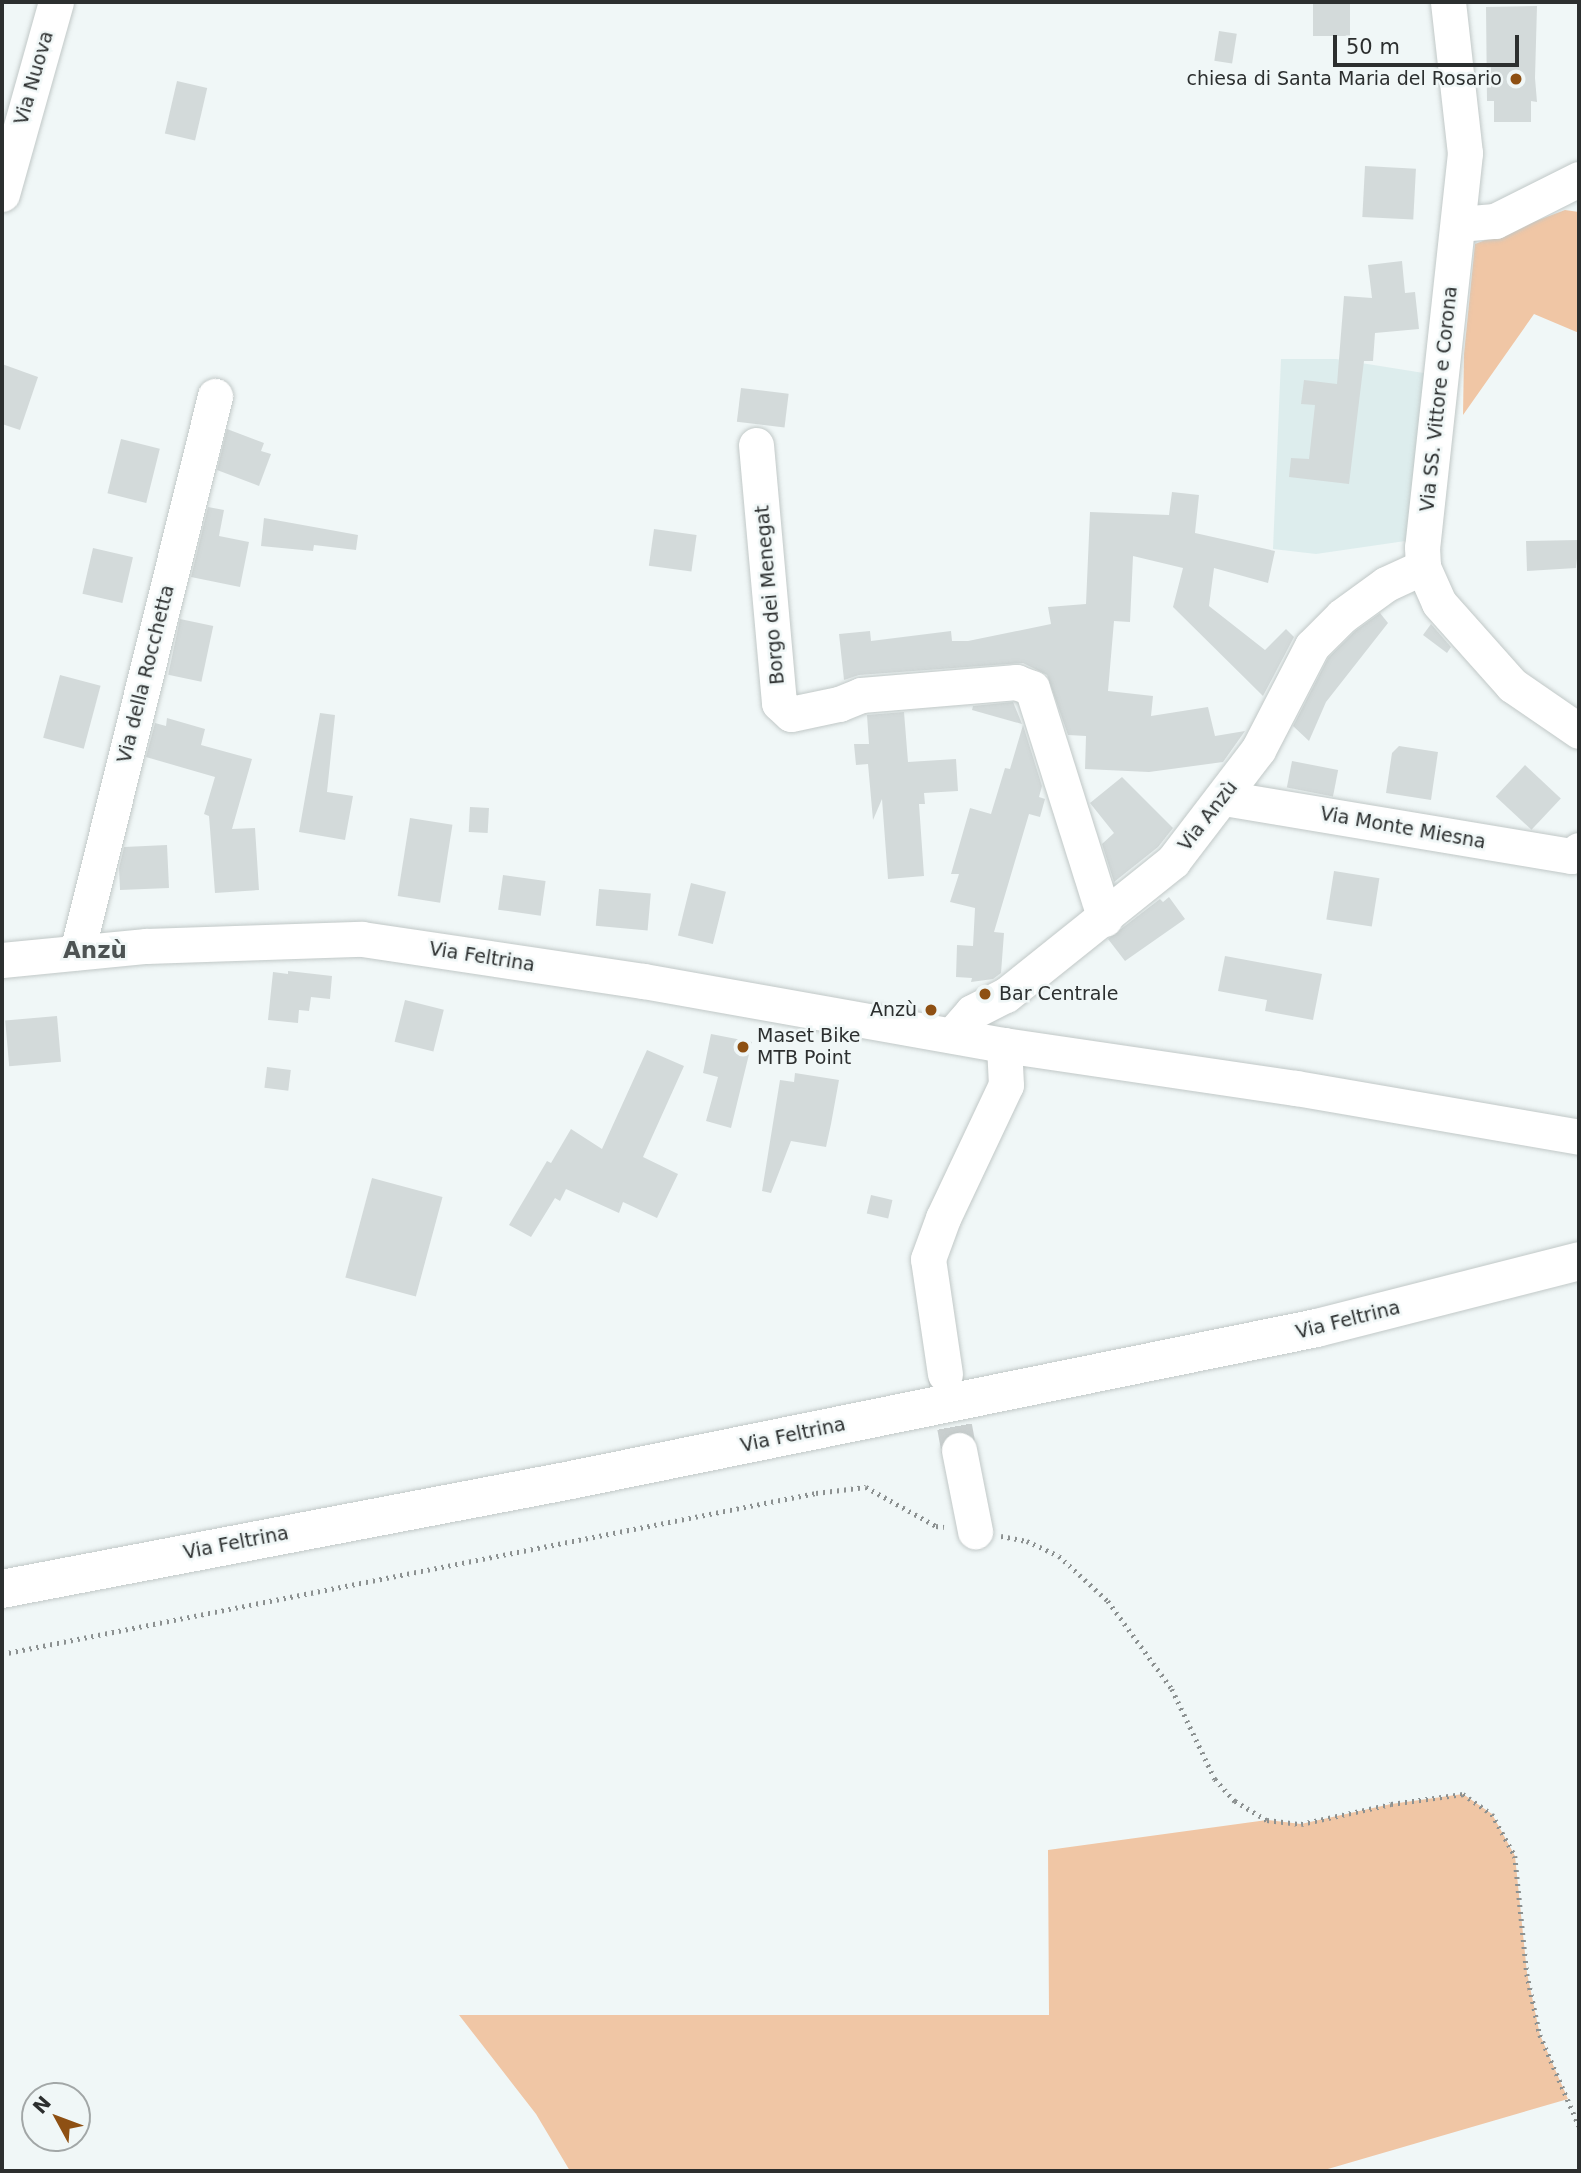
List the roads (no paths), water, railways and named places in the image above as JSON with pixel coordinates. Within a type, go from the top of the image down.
[{"type":"main road","name":"Via Feltrina","points":[[2,1589],[571,1480],[1317,1328],[1579,1261]]},
{"type":"street","name":"Via Nuova","points":[[2,194],[56,2]]},
{"type":"street","name":"Via SS. Vittore e Corona","points":[[1448,2],[1465,153],[1422,547],[1423,567],[1439,603],[1512,685],[1579,731]]},
{"type":"street","points":[[1459,224],[1495,221],[1579,178]]},
{"type":"street","name":"Via della Rocchetta","points":[[77,952],[215,396]]},
{"type":"street","name":"Borgo dei Menegat","points":[[756,445],[779,703],[791,714],[839,704],[861,695],[1016,682],[1032,688],[1105,919]]},
{"type":"street","name":"Via Anzù","points":[[953,1034],[972,1012],[1006,995],[1105,919],[1173,861],[1258,750],[1312,646],[1353,608],[1386,584],[1423,567]]},
{"type":"street","name":"Via Monte Miesna","points":[[1224,797],[1571,856],[1579,850]]},
{"type":"street","name":"Via Feltrina","points":[[2,960],[146,946],[362,939],[644,981],[1004,1045],[1296,1088],[1579,1137]]},
{"type":"street","points":[[945,1374],[928,1259],[943,1218],[1006,1085],[1004,1045]]},
{"type":"street","points":[[959,1450],[975,1531]]},
{"type":"tunnel","points":[[945,1374],[959,1450]]},
{"type":"place","name":"chiesa di Santa Maria del Rosario","points":[[1516,79]]},
{"type":"place","name":"Bar Centrale","points":[[985,994]]},
{"type":"place","name":"Anzù","points":[[931,1010]]},
{"type":"place","name":"Maset Bike MTB Point","points":[[743,1047]]},
{"type":"district","name":"Anzù","points":[[95,950]]}]
